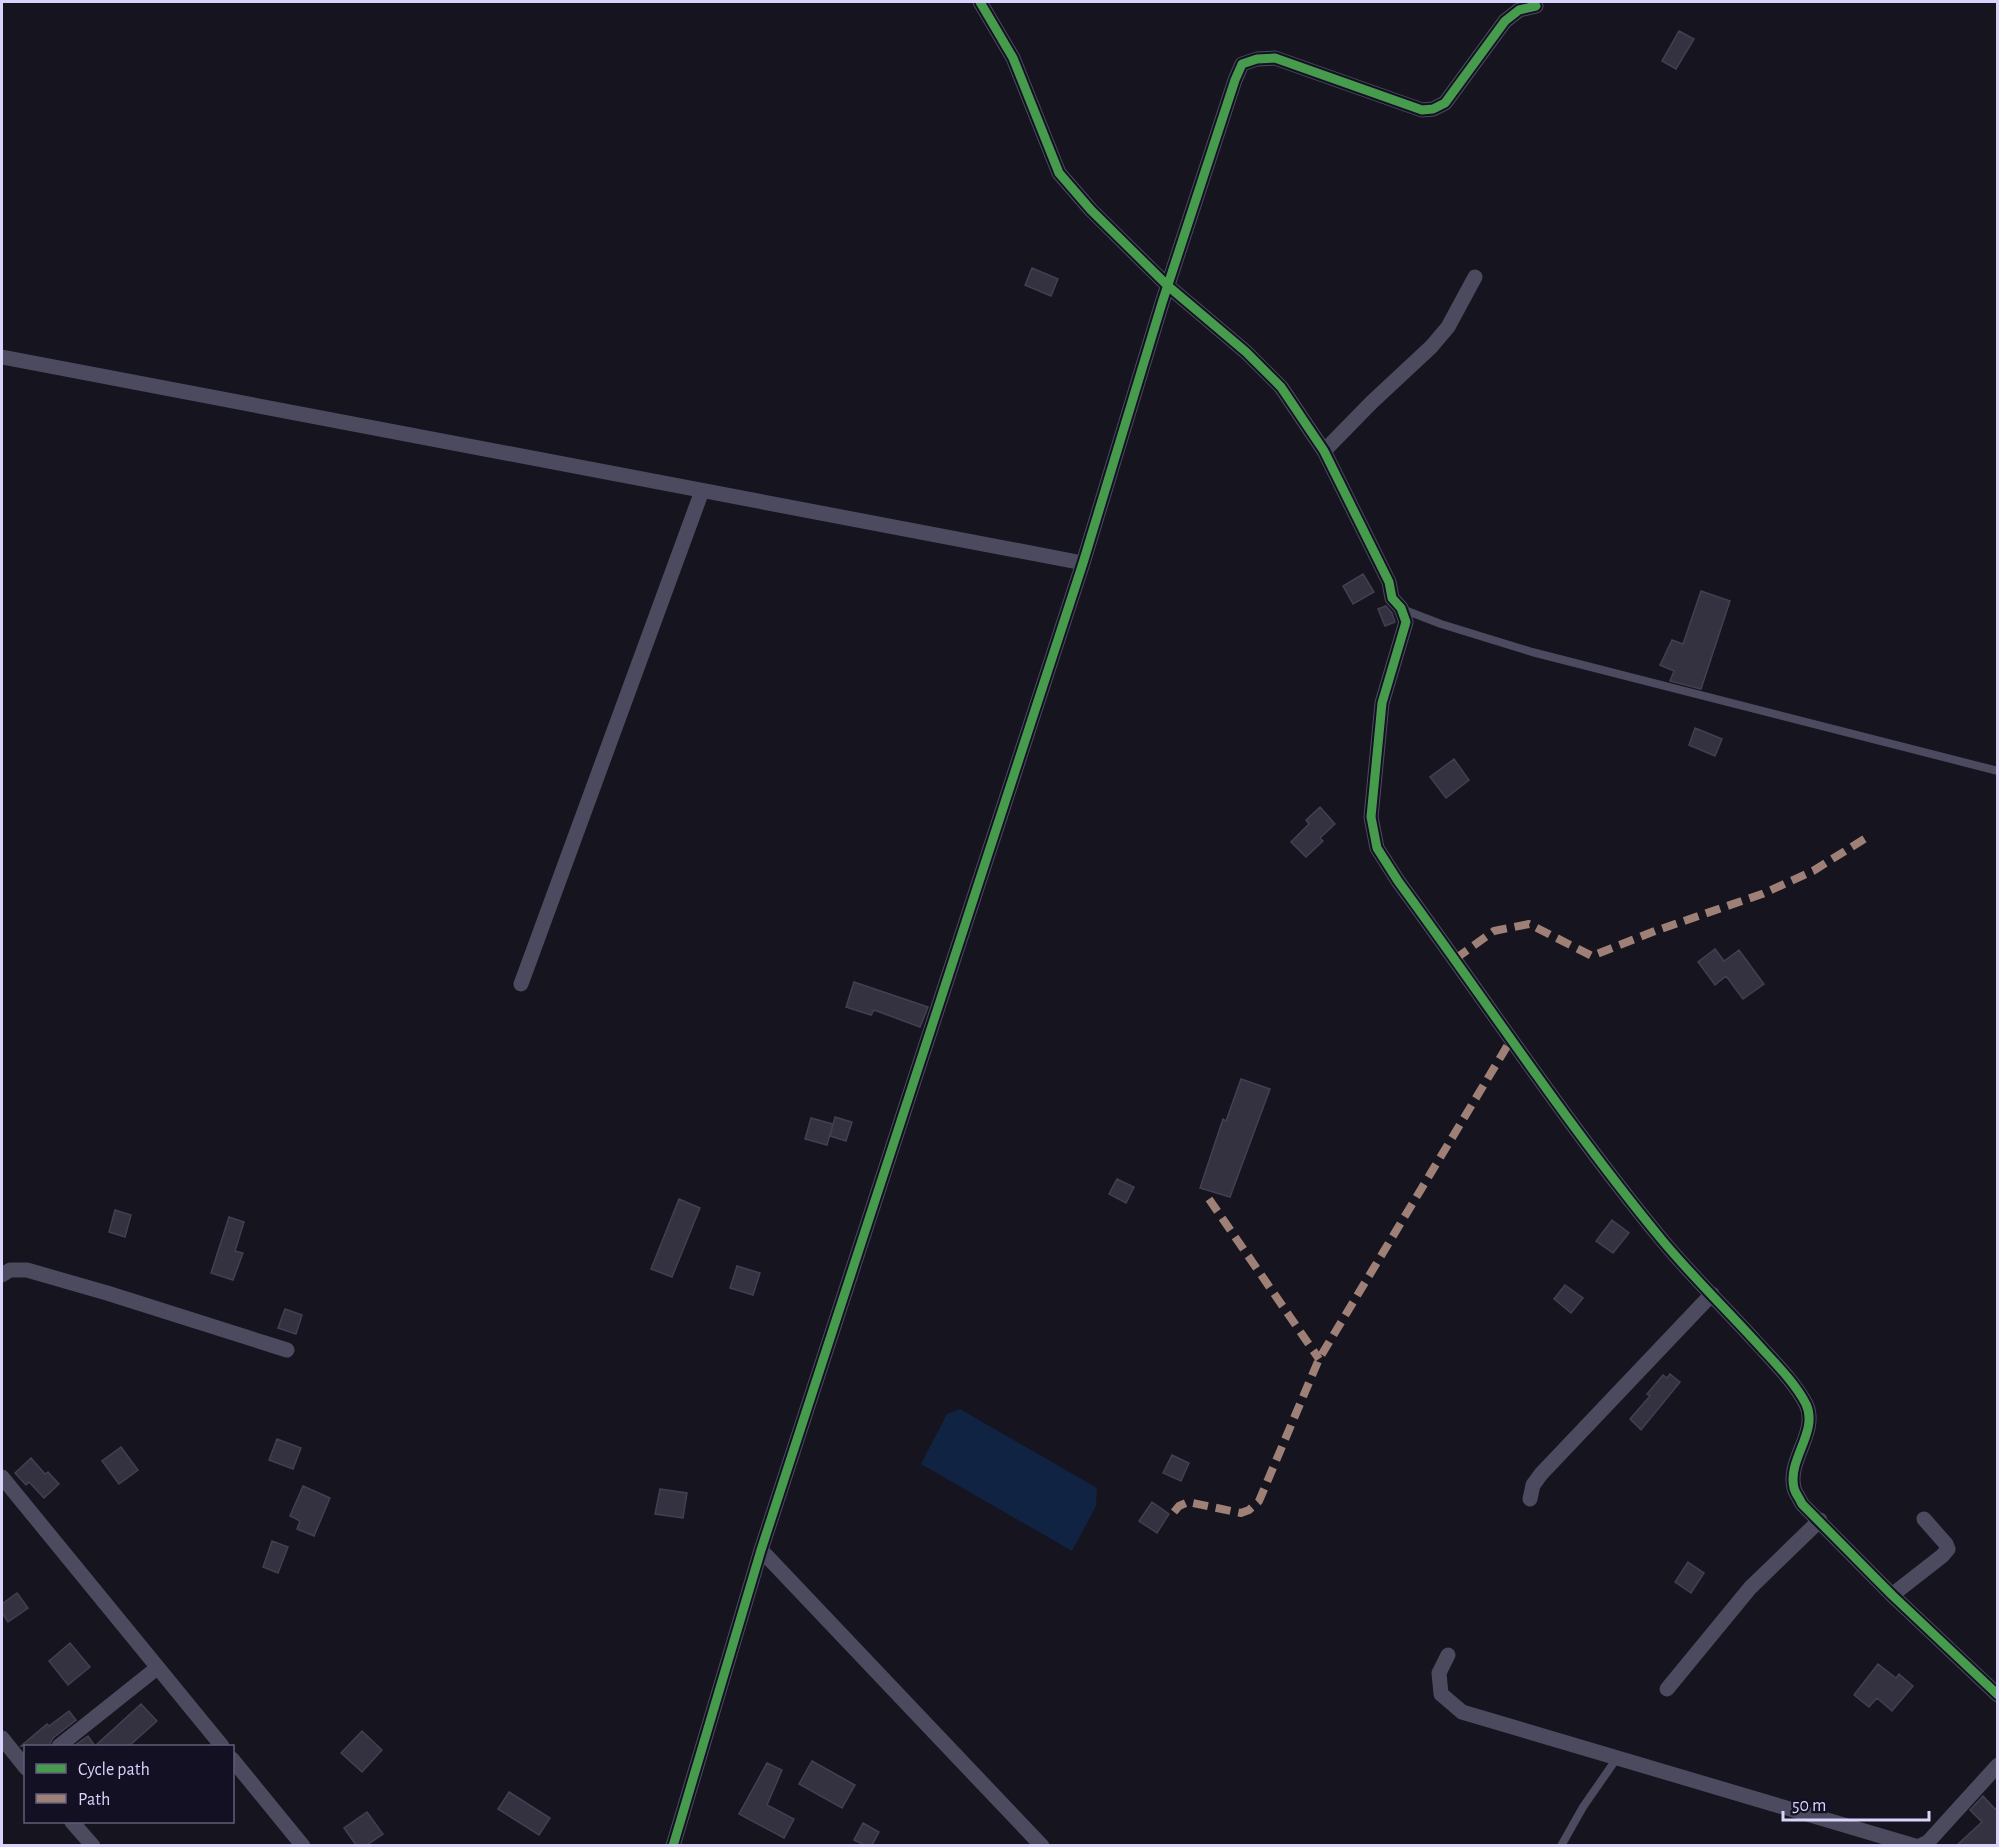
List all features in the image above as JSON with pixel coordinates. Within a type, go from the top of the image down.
[{"type":"street","points":[[980,2],[1014,58],[1059,173],[1091,210],[1168,286],[1246,352],[1281,387],[1324,451],[1389,582],[1392,598],[1401,608],[1406,621],[1382,703],[1371,817],[1377,848],[1398,881],[1603,1165],[1662,1240],[1766,1353],[1807,1406],[1809,1420],[1794,1468],[1794,1488],[1802,1504],[1892,1596],[1998,1695]]},
{"type":"street","points":[[673,1845],[761,1550],[1083,563],[1162,303],[1242,64],[1257,58],[1275,58],[1422,110],[1433,109],[1445,104],[1505,21],[1519,10],[1536,6]]},
{"type":"street","points":[[1324,451],[1431,347],[1448,327],[1475,277]]},
{"type":"street","points":[[2,357],[1083,563]]},
{"type":"street","points":[[520,984],[702,491]]},
{"type":"street","points":[[2,1275],[10,1270],[27,1270],[287,1350]]},
{"type":"street","points":[[1530,1498],[1533,1485],[1540,1474],[1712,1294]]},
{"type":"street","points":[[2,1477],[221,1745]]},
{"type":"street","points":[[1892,1596],[1948,1549],[1924,1519]]},
{"type":"street","points":[[1667,1689],[1750,1588],[1820,1520]]},
{"type":"street","points":[[761,1550],[1042,1845]]},
{"type":"street","points":[[1448,1655],[1439,1673],[1441,1694],[1462,1712],[1915,1845]]},
{"type":"street","points":[[60,1745],[157,1668]]},
{"type":"street","points":[[2,1738],[24,1766]]},
{"type":"street","points":[[234,1761],[303,1845]]},
{"type":"street","points":[[1920,1845],[1928,1842],[1998,1765]]},
{"type":"street","points":[[74,1823],[93,1845]]},
{"type":"lane","points":[[1401,608],[1441,624],[1532,652],[1998,771]]},
{"type":"lane","points":[[1561,1845],[1583,1807],[1617,1758]]},
{"type":"water","points":[[960,1409],[1097,1488],[1096,1506],[1072,1551],[921,1464],[947,1414]]},
{"type":"building","points":[[1679,31],[1694,39],[1676,69],[1662,61]]},
{"type":"building","points":[[1032,268],[1058,279],[1051,296],[1025,285]]},
{"type":"building","points":[[1363,574],[1374,592],[1353,604],[1343,586]]},
{"type":"building","points":[[1701,591],[1730,601],[1701,689],[1670,681],[1674,671],[1660,665],[1672,640],[1683,644]]},
{"type":"building","points":[[1386,606],[1395,622],[1385,626],[1378,609]]},
{"type":"building","points":[[1695,728],[1722,739],[1715,756],[1689,745]]},
{"type":"building","points":[[1454,759],[1469,780],[1446,798],[1430,777]]},
{"type":"building","points":[[1320,807],[1335,824],[1320,838],[1323,841],[1306,857],[1291,842],[1309,824],[1306,820]]},
{"type":"building","points":[[1715,949],[1724,961],[1739,950],[1764,984],[1743,999],[1726,976],[1715,985],[1698,962]]},
{"type":"building","points":[[854,982],[928,1007],[920,1027],[874,1010],[871,1015],[846,1007]]},
{"type":"building","points":[[1241,1079],[1270,1089],[1230,1197],[1200,1188],[1223,1119],[1226,1121]]},
{"type":"building","points":[[835,1117],[852,1122],[846,1141],[830,1136]]},
{"type":"building","points":[[811,1118],[833,1124],[827,1145],[805,1139]]},
{"type":"building","points":[[1117,1179],[1134,1187],[1126,1203],[1109,1194]]},
{"type":"building","points":[[679,1199],[700,1208],[672,1277],[651,1269]]},
{"type":"building","points":[[115,1210],[131,1215],[125,1237],[109,1232]]},
{"type":"building","points":[[229,1217],[244,1222],[235,1251],[243,1253],[233,1280],[211,1273]]},
{"type":"building","points":[[1612,1220],[1629,1233],[1613,1253],[1596,1241]]},
{"type":"building","points":[[737,1266],[760,1273],[753,1295],[730,1288]]},
{"type":"building","points":[[1565,1285],[1583,1298],[1571,1313],[1554,1299]]},
{"type":"building","points":[[285,1309],[302,1315],[296,1334],[278,1328]]},
{"type":"building","points":[[1670,1374],[1680,1382],[1641,1430],[1630,1419],[1650,1396],[1647,1394],[1663,1375],[1667,1378]]},
{"type":"building","points":[[277,1439],[301,1448],[293,1469],[269,1460]]},
{"type":"building","points":[[121,1447],[138,1470],[119,1484],[102,1461]]},
{"type":"building","points":[[1172,1455],[1189,1463],[1181,1481],[1163,1473]]},
{"type":"building","points":[[31,1458],[45,1474],[48,1472],[59,1484],[44,1498],[29,1482],[26,1485],[15,1473]]},
{"type":"building","points":[[303,1486],[330,1498],[314,1536],[297,1529],[300,1521],[290,1516]]},
{"type":"building","points":[[660,1489],[687,1493],[683,1518],[655,1514]]},
{"type":"building","points":[[1152,1502],[1169,1514],[1157,1533],[1139,1521]]},
{"type":"building","points":[[272,1541],[288,1547],[278,1573],[263,1567]]},
{"type":"building","points":[[1688,1562],[1704,1573],[1691,1593],[1675,1582]]},
{"type":"building","points":[[17,1593],[28,1608],[8,1622],[2,1613],[2,1604]]},
{"type":"building","points":[[70,1643],[90,1667],[68,1685],[49,1661]]},
{"type":"building","points":[[1878,1664],[1896,1678],[1899,1674],[1913,1686],[1892,1711],[1877,1698],[1869,1707],[1854,1695]]},
{"type":"building","points":[[141,1704],[157,1721],[130,1745],[96,1745]]},
{"type":"building","points":[[69,1711],[76,1720],[53,1738],[50,1745],[21,1746],[47,1724],[49,1726]]},
{"type":"building","points":[[362,1731],[382,1750],[362,1772],[341,1753]]},
{"type":"building","points":[[88,1736],[94,1745],[75,1745]]},
{"type":"building","points":[[812,1761],[855,1785],[842,1808],[799,1784]]},
{"type":"building","points":[[767,1763],[782,1770],[767,1805],[794,1819],[784,1838],[739,1814]]},
{"type":"building","points":[[509,1792],[550,1818],[539,1835],[498,1809]]},
{"type":"building","points":[[1983,1796],[1995,1809],[1998,1807],[1998,1845],[1957,1845],[1982,1822],[1970,1810]]},
{"type":"building","points":[[367,1812],[383,1834],[367,1845],[356,1845],[344,1828]]},
{"type":"building","points":[[863,1823],[879,1832],[872,1845],[864,1845],[854,1840]]},
{"type":"marked path","points":[[1455,959],[1494,931],[1529,924],[1592,956],[1655,931],[1762,894],[1813,871],[1869,836]]},
{"type":"marked path","points":[[1174,1512],[1179,1506],[1188,1502],[1241,1513],[1249,1510],[1259,1501],[1319,1359],[1512,1038]]},
{"type":"marked path","points":[[1209,1199],[1319,1359]]},
{"type":"cycle path","points":[[980,2],[1013,58],[1059,173],[1091,210],[1168,286],[1246,352],[1281,387],[1324,451],[1389,582],[1392,598],[1401,608],[1406,622],[1382,703],[1371,817],[1377,848],[1528,1063],[1627,1197],[1673,1253],[1775,1363],[1801,1395],[1809,1414],[1809,1425],[1793,1477],[1795,1490],[1802,1504],[1892,1595],[1998,1695]]},
{"type":"cycle path","points":[[673,1846],[761,1550],[1083,563],[1162,303],[1242,64],[1257,59],[1275,58],[1422,110],[1433,109],[1445,103],[1505,21],[1519,10],[1536,6]]}]
